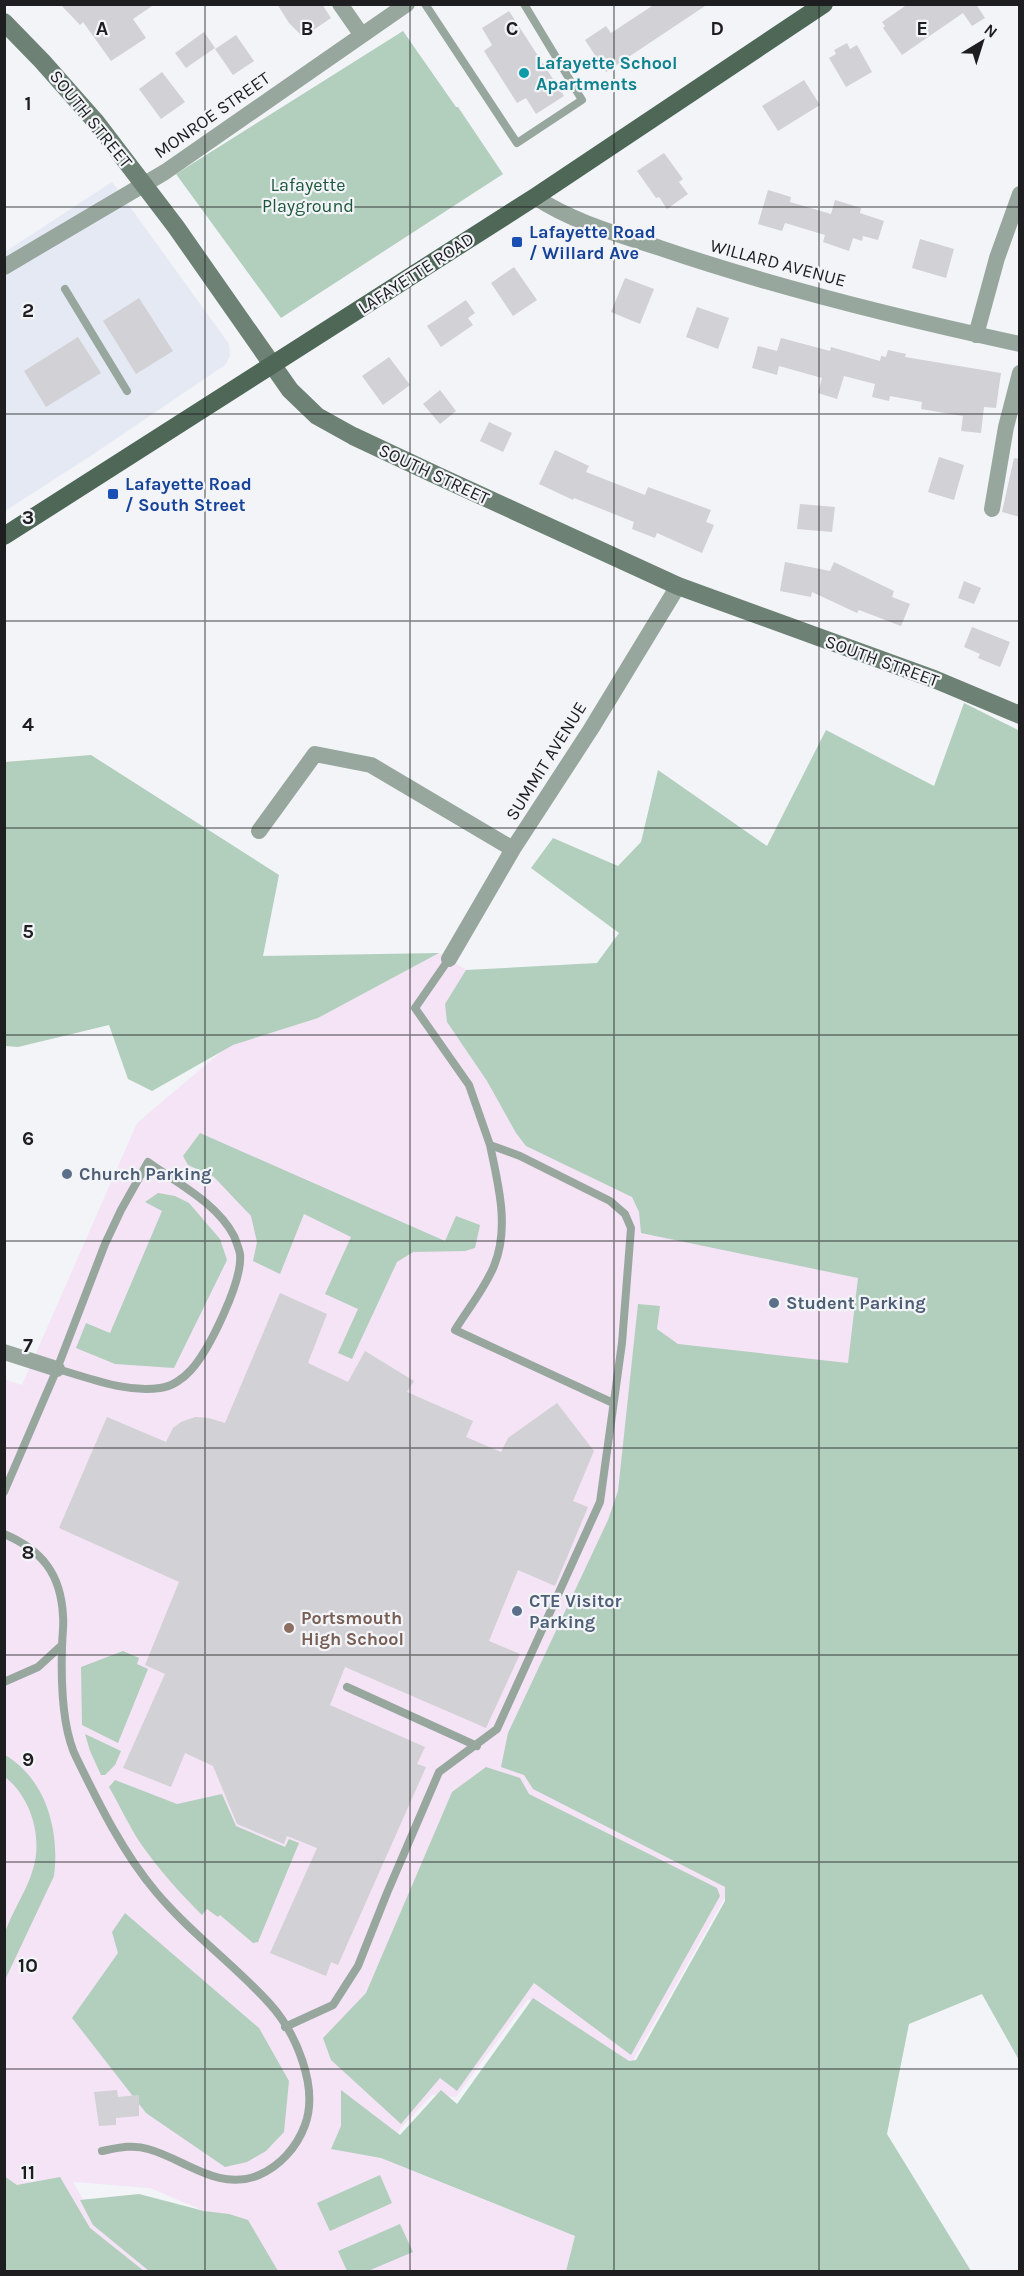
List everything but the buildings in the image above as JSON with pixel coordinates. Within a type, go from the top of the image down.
[{"type":"main road","name":"LAFAYETTE ROAD","points":[[4,536],[535,197],[824,4]]},
{"type":"street","points":[[340,4],[361,34]]},
{"type":"street","name":"MONROE STREET","points":[[4,267],[84,218],[144,185],[406,4]]},
{"type":"street","name":"SOUTH STREET","points":[[4,22],[83,107],[144,185],[272,365],[301,403],[316,416],[548,528],[678,586],[974,694],[1020,715]]},
{"type":"street","points":[[976,335],[997,258],[1020,194]]},
{"type":"street","name":"WILLARD AVENUE","points":[[535,197],[570,218],[713,267],[976,335],[1020,344]]},
{"type":"street","points":[[992,509],[1006,428],[1020,373]]},
{"type":"street","name":"SUMMIT AVENUE","points":[[449,959],[513,849],[591,729],[678,586]]},
{"type":"street","points":[[259,831],[315,754],[371,765],[513,849]]},
{"type":"street","points":[[4,1352],[57,1369]]},
{"type":"lane","points":[[425,4],[517,143],[582,100],[524,4]]},
{"type":"lane","points":[[65,289],[127,391]]},
{"type":"lane","points":[[449,959],[415,1008],[469,1085],[490,1146],[501,1196],[500,1242],[495,1264],[455,1330],[613,1403]]},
{"type":"lane","points":[[285,2027],[333,2006],[358,1966],[439,1772],[497,1729],[600,1502],[622,1342],[631,1228],[625,1214],[610,1201],[520,1156],[490,1146]]},
{"type":"lane","points":[[4,1492],[57,1369],[105,1244],[148,1162],[216,1213],[234,1236],[240,1253],[238,1274],[218,1325],[203,1354],[190,1371],[178,1381],[162,1388],[138,1389],[114,1385],[57,1369]]},
{"type":"lane","points":[[4,1534],[33,1548],[47,1564],[56,1580],[63,1608],[62,1681],[75,1756],[117,1833],[155,1891],[271,2005],[296,2046],[310,2093],[309,2114],[303,2132],[290,2152],[276,2165],[258,2175],[239,2180],[217,2178],[197,2172],[146,2148],[126,2146],[102,2151]]},
{"type":"lane","points":[[4,1682],[38,1667],[62,1646]]},
{"type":"lane","points":[[347,1687],[477,1746]]},
{"type":"shaded area","points":[[112,182],[229,344],[230,356],[225,365],[5,511],[5,252]]},
{"type":"shaded area","name":"Portsmouth High School","points":[[439,953],[478,977],[867,1268],[854,1372],[732,1885],[627,2071],[528,1999],[456,2097],[432,2095],[400,2129],[388,2161],[575,2236],[566,2271],[273,2271],[214,2215],[150,2188],[73,2182],[97,2224],[151,2271],[5,2271],[4,1379],[22,1385],[137,1123],[227,1047],[318,1018]]},
{"type":"green space","name":"Lafayette Playground","points":[[403,31],[503,174],[281,318],[176,174]]},
{"type":"green space","points":[[964,703],[1020,731],[1019,2060],[982,1994],[909,2024],[887,2134],[971,2271],[566,2271],[575,2236],[381,2158],[331,2149],[341,2126],[341,2090],[400,2135],[441,2090],[457,2104],[533,1998],[629,2061],[636,2060],[725,1901],[725,1887],[533,1789],[524,1775],[501,1767],[508,1733],[608,1520],[618,1491],[638,1304],[660,1306],[657,1329],[678,1344],[848,1363],[858,1278],[641,1233],[639,1212],[632,1197],[526,1146],[516,1133],[487,1081],[447,1022],[445,1004],[466,970],[597,963],[619,933],[531,868],[553,838],[618,866],[641,842],[658,770],[767,846],[826,730],[934,786]]},
{"type":"green space","points":[[91,755],[279,875],[263,956],[439,953],[318,1018],[233,1045],[152,1091],[128,1079],[109,1025],[18,1047],[5,1046],[5,762]]},
{"type":"green space","points":[[200,1133],[445,1241],[456,1216],[480,1225],[475,1248],[465,1251],[413,1252],[397,1262],[352,1359],[338,1353],[358,1309],[325,1294],[351,1237],[304,1214],[280,1274],[253,1261],[257,1242],[251,1216],[214,1177],[188,1165],[183,1156]]},
{"type":"green space","points":[[158,1193],[175,1196],[189,1203],[220,1239],[227,1260],[174,1368],[115,1364],[76,1348],[86,1323],[110,1333],[162,1211],[145,1202]]},
{"type":"green space","points":[[123,1651],[139,1658],[137,1664],[148,1669],[118,1743],[82,1725],[81,1667]]},
{"type":"green space","points":[[85,1734],[121,1751],[115,1765],[105,1775],[101,1775]]},
{"type":"green space","points":[[5,1755],[19,1765],[40,1792],[52,1824],[55,1859],[54,1876],[5,1980],[3,1950],[5,1933],[33,1869],[36,1844],[28,1807],[22,1795],[5,1777]]},
{"type":"green space","points":[[486,1767],[520,1778],[529,1794],[717,1888],[720,1896],[631,2055],[534,1983],[457,2091],[440,2078],[401,2124],[331,2060],[323,2038],[366,1993],[452,1792]]},
{"type":"green space","points":[[115,1780],[177,1804],[222,1794],[236,1826],[285,1847],[289,1839],[299,1843],[258,1942],[253,1943],[220,1915],[218,1917],[207,1909],[202,1915],[170,1881],[141,1844],[109,1787]]},
{"type":"green space","points":[[125,1913],[259,2028],[289,2081],[284,2132],[266,2151],[247,2162],[225,2167],[146,2113],[72,2018],[118,1953],[112,1932]]},
{"type":"green space","points":[[380,2175],[392,2203],[330,2231],[317,2203]]},
{"type":"green space","points":[[4,2176],[17,2185],[60,2177],[90,2228],[144,2271],[5,2271]]},
{"type":"green space","points":[[139,2194],[248,2220],[278,2271],[149,2271],[93,2225],[80,2200]]},
{"type":"green space","points":[[400,2224],[413,2252],[368,2271],[347,2271],[338,2251]]},
{"type":"place","name":"Lafayette School Apartments","points":[[524,73]]},
{"type":"place","name":"Lafayette Road / Willard Ave","points":[[517,242]]},
{"type":"place","name":"Lafayette Road / South Street","points":[[113,494]]},
{"type":"place","name":"Church Parking","points":[[67,1174]]},
{"type":"place","name":"Student Parking","points":[[774,1303]]},
{"type":"place","name":"CTE Visitor Parking","points":[[517,1611]]},
{"type":"place","name":"Portsmouth High School","points":[[289,1628]]}]
